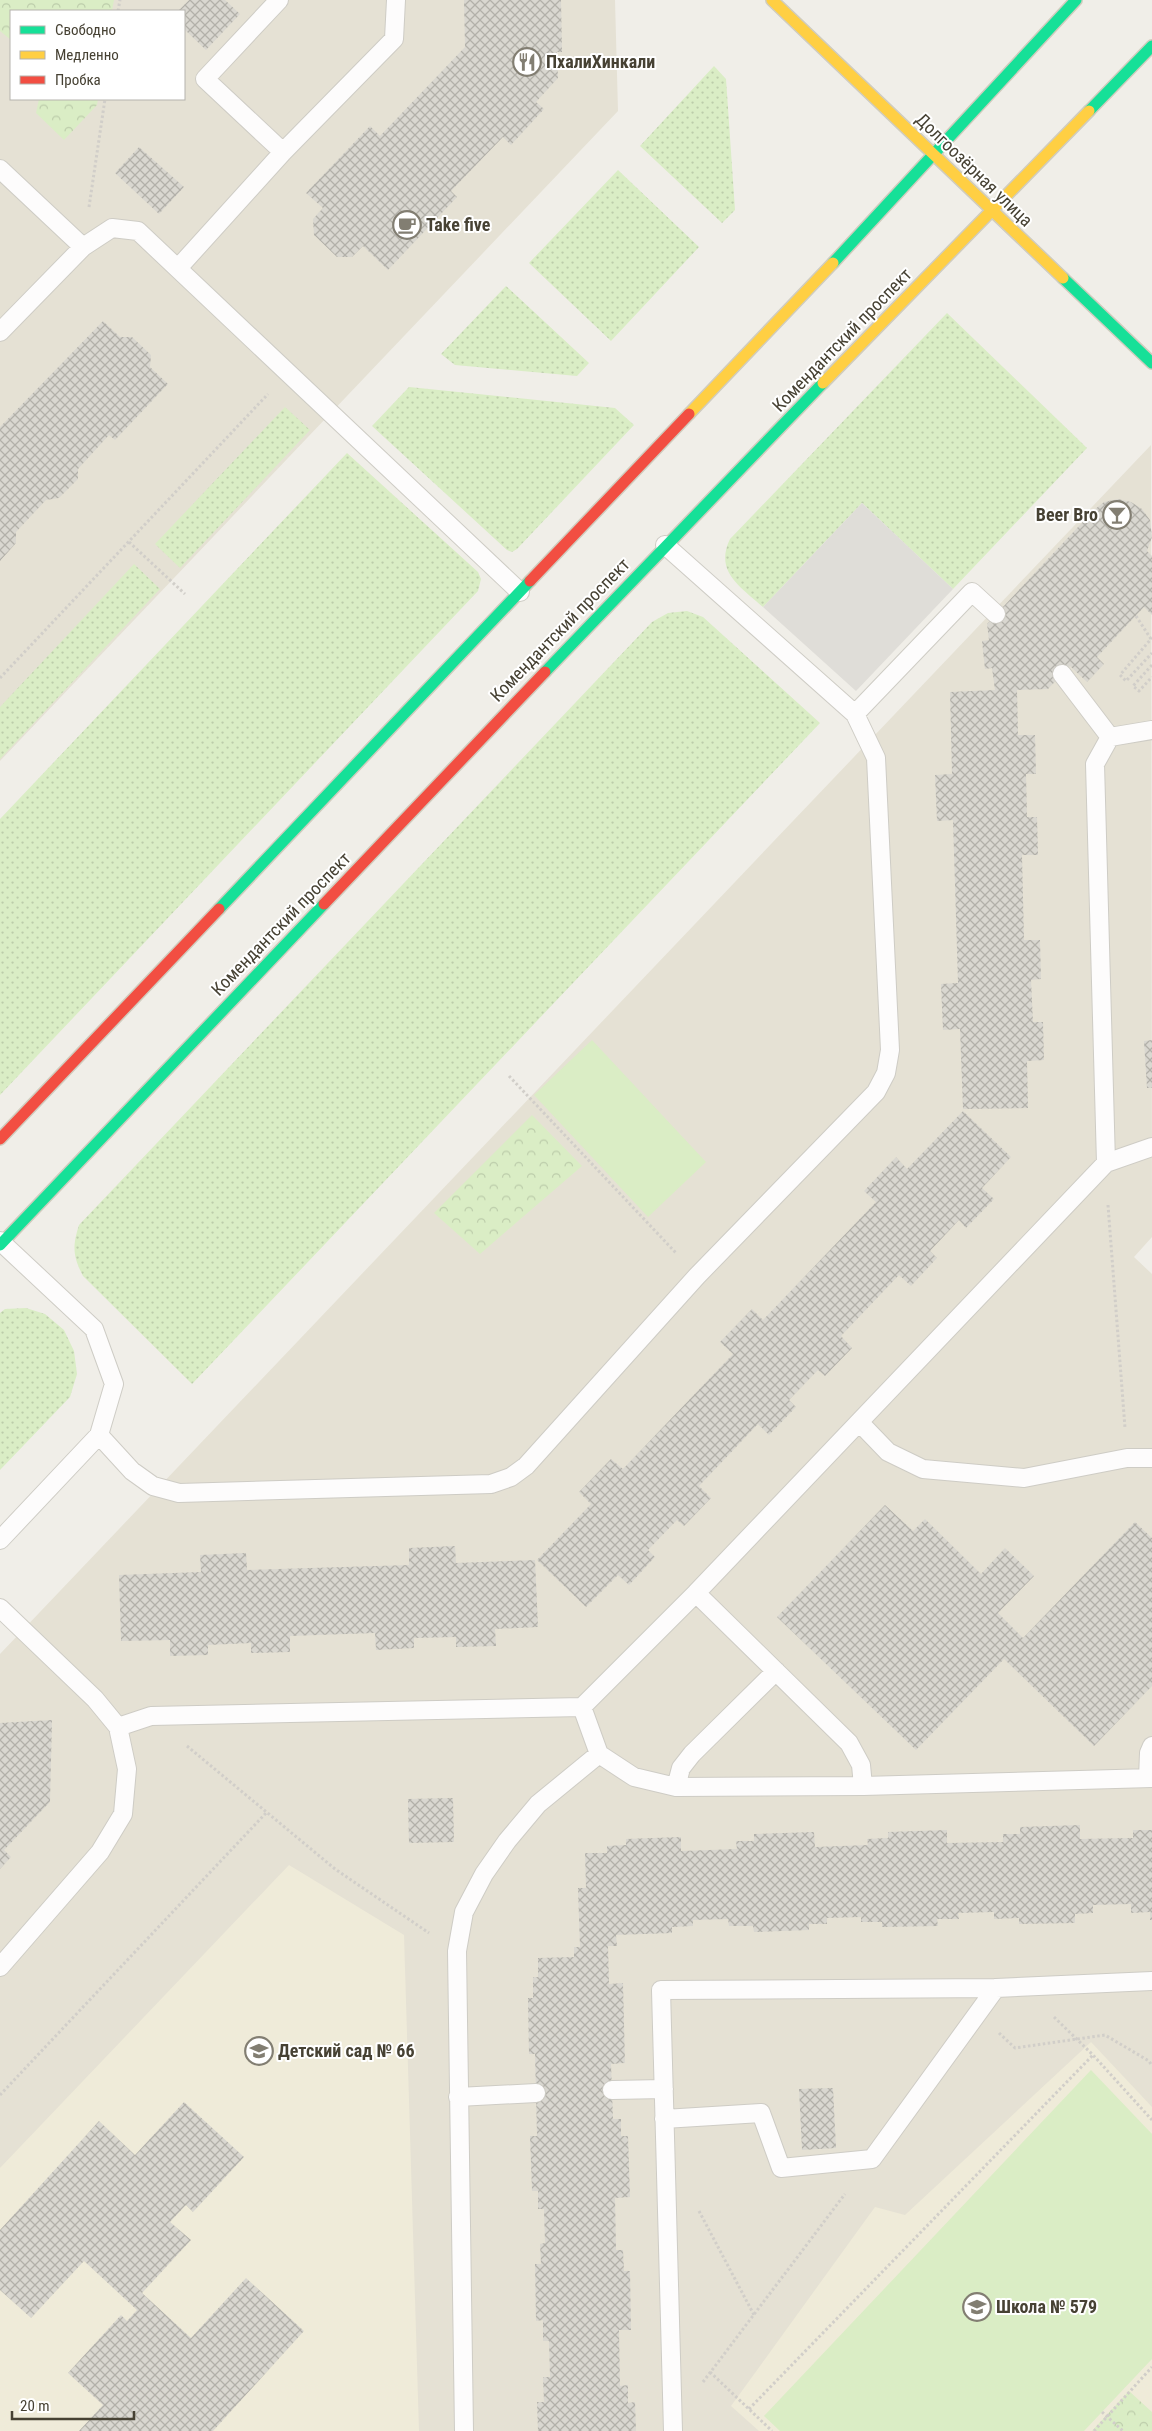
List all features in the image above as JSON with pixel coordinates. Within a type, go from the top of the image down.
[{"type":"main road","name":"Долгоозёрная улица","points":[[772,0],[933,156],[1152,363]]},
{"type":"main road","points":[[0,1139],[933,156],[1076,0]]},
{"type":"main road","name":"Комендантский проспект","points":[[1,1243],[665,545],[1152,46]]},
{"type":"lane","points":[[279,0],[205,79],[283,152]]},
{"type":"lane","points":[[179,267],[283,152],[394,38],[396,0]]},
{"type":"lane","points":[[0,168],[83,247]]},
{"type":"lane","points":[[0,332],[83,247],[112,228],[138,231],[179,267],[520,592]]},
{"type":"lane","points":[[99,1435],[132,1471],[153,1486],[179,1493],[491,1484],[511,1477],[526,1466],[697,1276],[876,1092],[886,1073],[890,1050],[876,758],[855,714],[665,545]]},
{"type":"lane","points":[[855,714],[972,592],[996,614]]},
{"type":"lane","points":[[1062,674],[1110,737]]},
{"type":"lane","points":[[1110,737],[1152,730]]},
{"type":"lane","points":[[1106,1163],[1095,764],[1110,737]]},
{"type":"lane","points":[[118,1728],[151,1716],[582,1707],[696,1593],[860,1423],[1106,1163],[1152,1147]]},
{"type":"lane","points":[[0,1540],[99,1435],[114,1384],[94,1329],[1,1243]]},
{"type":"lane","points":[[860,1423],[888,1452],[923,1469],[1024,1478],[1127,1458],[1152,1458]]},
{"type":"lane","points":[[696,1593],[849,1742],[861,1765],[863,1786]]},
{"type":"lane","points":[[0,1608],[95,1699],[118,1728],[127,1769],[123,1814],[100,1852],[0,1967]]},
{"type":"lane","points":[[676,1787],[681,1768],[692,1754],[776,1671]]},
{"type":"lane","points":[[582,1707],[600,1754],[634,1777],[676,1787],[863,1786],[1150,1778],[1149,1753],[1152,1746]]},
{"type":"lane","points":[[464,2431],[457,1951],[464,1912],[484,1874],[507,1841],[538,1804],[600,1754]]},
{"type":"lane","points":[[673,2426],[661,1990],[996,1988],[1152,1981]]},
{"type":"lane","points":[[664,2119],[762,2113],[781,2168],[872,2159],[996,1988]]},
{"type":"lane","points":[[612,2090],[664,2089]]},
{"type":"lane","points":[[458,2097],[536,2093]]},
{"type":"path","points":[[83,247],[105,100]]},
{"type":"path","points":[[0,678],[289,372]]},
{"type":"path","points":[[129,542],[185,594]]},
{"type":"path","points":[[1136,616],[1152,639],[1120,675],[1126,681],[1152,653]]},
{"type":"path","points":[[1152,665],[1133,686],[1139,691],[1152,677]]},
{"type":"path","points":[[509,1076],[697,1276]]},
{"type":"path","points":[[1106,1163],[1127,1458]]},
{"type":"path","points":[[151,1716],[335,1869],[457,1951]]},
{"type":"path","points":[[0,2095],[266,1813]]},
{"type":"path","points":[[1024,1986],[1093,2055],[1152,2120]]},
{"type":"path","points":[[958,2040],[999,2033],[1015,2048],[1105,2035],[1149,2061],[1152,2066]]},
{"type":"path","points":[[749,2409],[1093,2055]]},
{"type":"path","points":[[673,2426],[710,2372],[872,2159]]},
{"type":"path","points":[[696,2204],[754,2314]]},
{"type":"path","points":[[1094,2431],[1152,2367]]},
{"type":"path","points":[[710,2372],[772,2431]]},
{"type":"path","points":[[1102,2412],[1123,2431]]},
{"type":"shaded area","points":[[0,0],[615,0],[618,111],[0,761]]},
{"type":"shaded area","points":[[1151,445],[1152,1237],[1134,1257],[1152,1274],[1152,2431],[0,2431],[0,1654]]},
{"type":"shaded area","points":[[862,503],[953,589],[856,691],[763,607]]},
{"type":"shaded area","name":"Детский сад № 66","points":[[289,1865],[404,1935],[419,2431],[0,2431],[0,2168]]},
{"type":"shaded area","name":"Школа № 579","points":[[1091,2042],[1152,2107],[1152,2431],[759,2431],[731,2406],[875,2207],[905,2215]]},
{"type":"green space","points":[[0,0],[114,0],[112,10],[10,10],[10,39],[0,31]]},
{"type":"green space","points":[[714,66],[726,79],[735,210],[722,223],[640,146]]},
{"type":"green space","points":[[39,100],[98,100],[97,105],[64,140],[36,113]]},
{"type":"green space","points":[[618,170],[699,247],[611,341],[529,263]]},
{"type":"green space","points":[[506,286],[589,363],[577,376],[455,365],[441,354]]},
{"type":"green space","points":[[947,313],[1087,448],[953,589],[862,503],[763,607],[732,578],[728,570],[725,561],[730,539]]},
{"type":"green space","points":[[409,387],[615,408],[634,425],[517,549],[512,552],[507,550],[372,426]]},
{"type":"green space","points":[[285,407],[310,430],[180,568],[155,544]]},
{"type":"green space","points":[[347,453],[478,572],[481,579],[478,591],[0,1095],[0,819]]},
{"type":"green space","points":[[134,564],[160,589],[0,759],[0,707]]},
{"type":"green space","points":[[687,611],[703,617],[820,723],[192,1384],[83,1276],[77,1263],[75,1251],[75,1239],[79,1225],[652,622],[668,613]]},
{"type":"green space","points":[[592,1040],[706,1162],[648,1217],[534,1095]]},
{"type":"green space","points":[[532,1115],[582,1166],[480,1254],[434,1213]]},
{"type":"green space","points":[[26,1308],[45,1314],[64,1330],[74,1351],[77,1374],[70,1397],[0,1470],[0,1313],[5,1309]]},
{"type":"green space","name":"Школа № 579","points":[[1091,2070],[1152,2134],[1152,2359],[1084,2431],[780,2431],[764,2416]]},
{"type":"green space","points":[[1129,2391],[1152,2412],[1152,2431],[1092,2431]]},
{"type":"building","points":[[189,0],[225,0],[240,14],[206,50],[185,30],[185,10],[179,10]]},
{"type":"building","points":[[464,0],[561,0],[562,52],[557,52],[558,78],[536,102],[544,109],[511,145],[503,137],[451,191],[457,197],[388,270],[363,246],[352,257],[337,257],[314,235],[313,219],[323,208],[306,193],[370,126],[380,136],[465,47]]},
{"type":"building","points":[[139,147],[184,187],[159,214],[115,173]]},
{"type":"building","points":[[103,321],[120,337],[132,337],[151,355],[150,367],[168,384],[115,440],[109,435],[78,469],[78,479],[59,498],[46,500],[16,532],[16,543],[0,561],[0,427]]},
{"type":"building","points":[[1118,499],[1131,502],[1142,509],[1150,520],[1152,537],[1147,551],[1152,556],[1152,615],[1144,607],[1097,657],[1104,664],[1087,682],[1070,666],[1048,689],[1017,690],[1018,735],[1035,735],[1036,774],[1026,774],[1027,817],[1037,817],[1038,855],[1022,855],[1024,940],[1040,940],[1041,979],[1031,980],[1033,1022],[1043,1022],[1044,1060],[1027,1061],[1028,1108],[963,1109],[960,1029],[943,1030],[941,984],[958,983],[953,820],[937,821],[935,775],[952,774],[950,692],[995,690],[992,668],[985,669],[982,641],[989,640],[987,624],[1094,510],[1104,502]]},
{"type":"building","points":[[1152,1040],[1152,1088],[1147,1088],[1144,1041]]},
{"type":"building","points":[[963,1111],[1011,1157],[982,1188],[994,1199],[966,1228],[959,1220],[930,1251],[937,1258],[911,1286],[899,1275],[841,1336],[852,1348],[825,1376],[818,1370],[789,1400],[796,1407],[769,1435],[758,1424],[699,1486],[711,1498],[684,1526],[677,1520],[648,1550],[655,1557],[629,1585],[618,1575],[586,1607],[537,1560],[591,1504],[579,1492],[611,1459],[623,1469],[733,1354],[720,1342],[752,1309],[763,1320],[876,1202],[864,1191],[896,1157],[907,1169]]},
{"type":"building","points":[[885,1505],[913,1531],[925,1519],[981,1574],[1005,1548],[1034,1576],[998,1613],[1023,1638],[1135,1522],[1152,1538],[1152,1686],[1094,1746],[1004,1659],[916,1750],[777,1617]]},
{"type":"building","points":[[455,1546],[456,1563],[535,1560],[538,1627],[495,1629],[496,1646],[456,1647],[456,1637],[414,1638],[414,1648],[376,1650],[375,1633],[290,1636],[290,1652],[251,1653],[251,1643],[208,1645],[208,1655],[170,1656],[170,1640],[121,1641],[119,1575],[201,1572],[200,1555],[246,1553],[247,1570],[409,1565],[409,1548]]},
{"type":"building","points":[[52,1720],[50,1802],[4,1850],[11,1857],[0,1869],[0,1723]]},
{"type":"building","points":[[453,1798],[454,1842],[409,1843],[408,1799]]},
{"type":"building","points":[[1080,1825],[1080,1839],[1133,1838],[1133,1830],[1152,1830],[1152,1920],[1150,1920],[1150,1912],[1131,1913],[1131,1904],[1093,1905],[1093,1913],[1075,1914],[1075,1923],[1019,1924],[1019,1918],[994,1919],[994,1912],[958,1913],[959,1919],[937,1919],[938,1926],[882,1927],[882,1922],[861,1922],[861,1917],[827,1918],[827,1924],[809,1924],[809,1930],[754,1932],[753,1926],[729,1926],[728,1919],[693,1920],[693,1926],[672,1927],[672,1933],[616,1935],[617,1946],[608,1946],[609,1984],[623,1983],[625,2063],[611,2064],[613,2119],[621,2119],[621,2136],[628,2136],[630,2197],[615,2198],[616,2250],[623,2250],[624,2271],[630,2271],[631,2330],[619,2330],[620,2386],[628,2385],[628,2403],[635,2402],[636,2431],[538,2431],[537,2402],[544,2402],[543,2377],[550,2377],[549,2341],[543,2341],[543,2320],[536,2321],[535,2264],[541,2264],[540,2244],[545,2243],[544,2209],[538,2209],[538,2191],[532,2191],[530,2136],[537,2136],[535,2054],[529,2054],[528,1998],[533,1998],[533,1977],[538,1977],[538,1958],[574,1957],[574,1947],[580,1947],[578,1888],[586,1888],[585,1853],[607,1853],[607,1846],[626,1845],[626,1839],[681,1837],[681,1851],[737,1849],[736,1841],[754,1841],[754,1834],[814,1832],[815,1847],[868,1845],[867,1839],[888,1838],[888,1832],[947,1830],[947,1843],[1003,1842],[1003,1834],[1020,1834],[1020,1827]]},
{"type":"building","points":[[833,2088],[836,2148],[802,2150],[799,2089]]},
{"type":"building","points":[[184,2102],[244,2157],[193,2212],[186,2205],[170,2222],[191,2240],[142,2293],[191,2338],[246,2278],[304,2331],[213,2431],[79,2431],[103,2405],[68,2373],[121,2315],[127,2321],[137,2310],[84,2261],[31,2318],[0,2290],[0,2230],[99,2121],[135,2155]]},
{"type":"traffic: fast","points":[[833,263],[1076,0]]},
{"type":"traffic: fast","points":[[1089,111],[1152,46]]},
{"type":"traffic: fast","points":[[1063,278],[1152,363]]},
{"type":"traffic: fast","points":[[545,672],[823,383]]},
{"type":"traffic: fast","points":[[219,909],[530,581]]},
{"type":"traffic: fast","points":[[0,1245],[324,904]]},
{"type":"traffic: slow","points":[[772,0],[1063,278]]},
{"type":"traffic: slow","points":[[823,383],[1089,111]]},
{"type":"traffic: slow","points":[[689,414],[833,263]]},
{"type":"traffic: jam","points":[[530,581],[689,414]]},
{"type":"traffic: jam","points":[[324,904],[545,672]]},
{"type":"traffic: jam","points":[[0,1139],[219,909]]},
{"type":"place","name":"ПхалиХинкали","points":[[527,62]]},
{"type":"place","name":"Take five","points":[[407,225]]},
{"type":"place","name":"Beer Bro","points":[[1117,515]]},
{"type":"place","name":"Детский сад № 66","points":[[259,2051]]},
{"type":"place","name":"Школа № 579","points":[[977,2307]]}]
